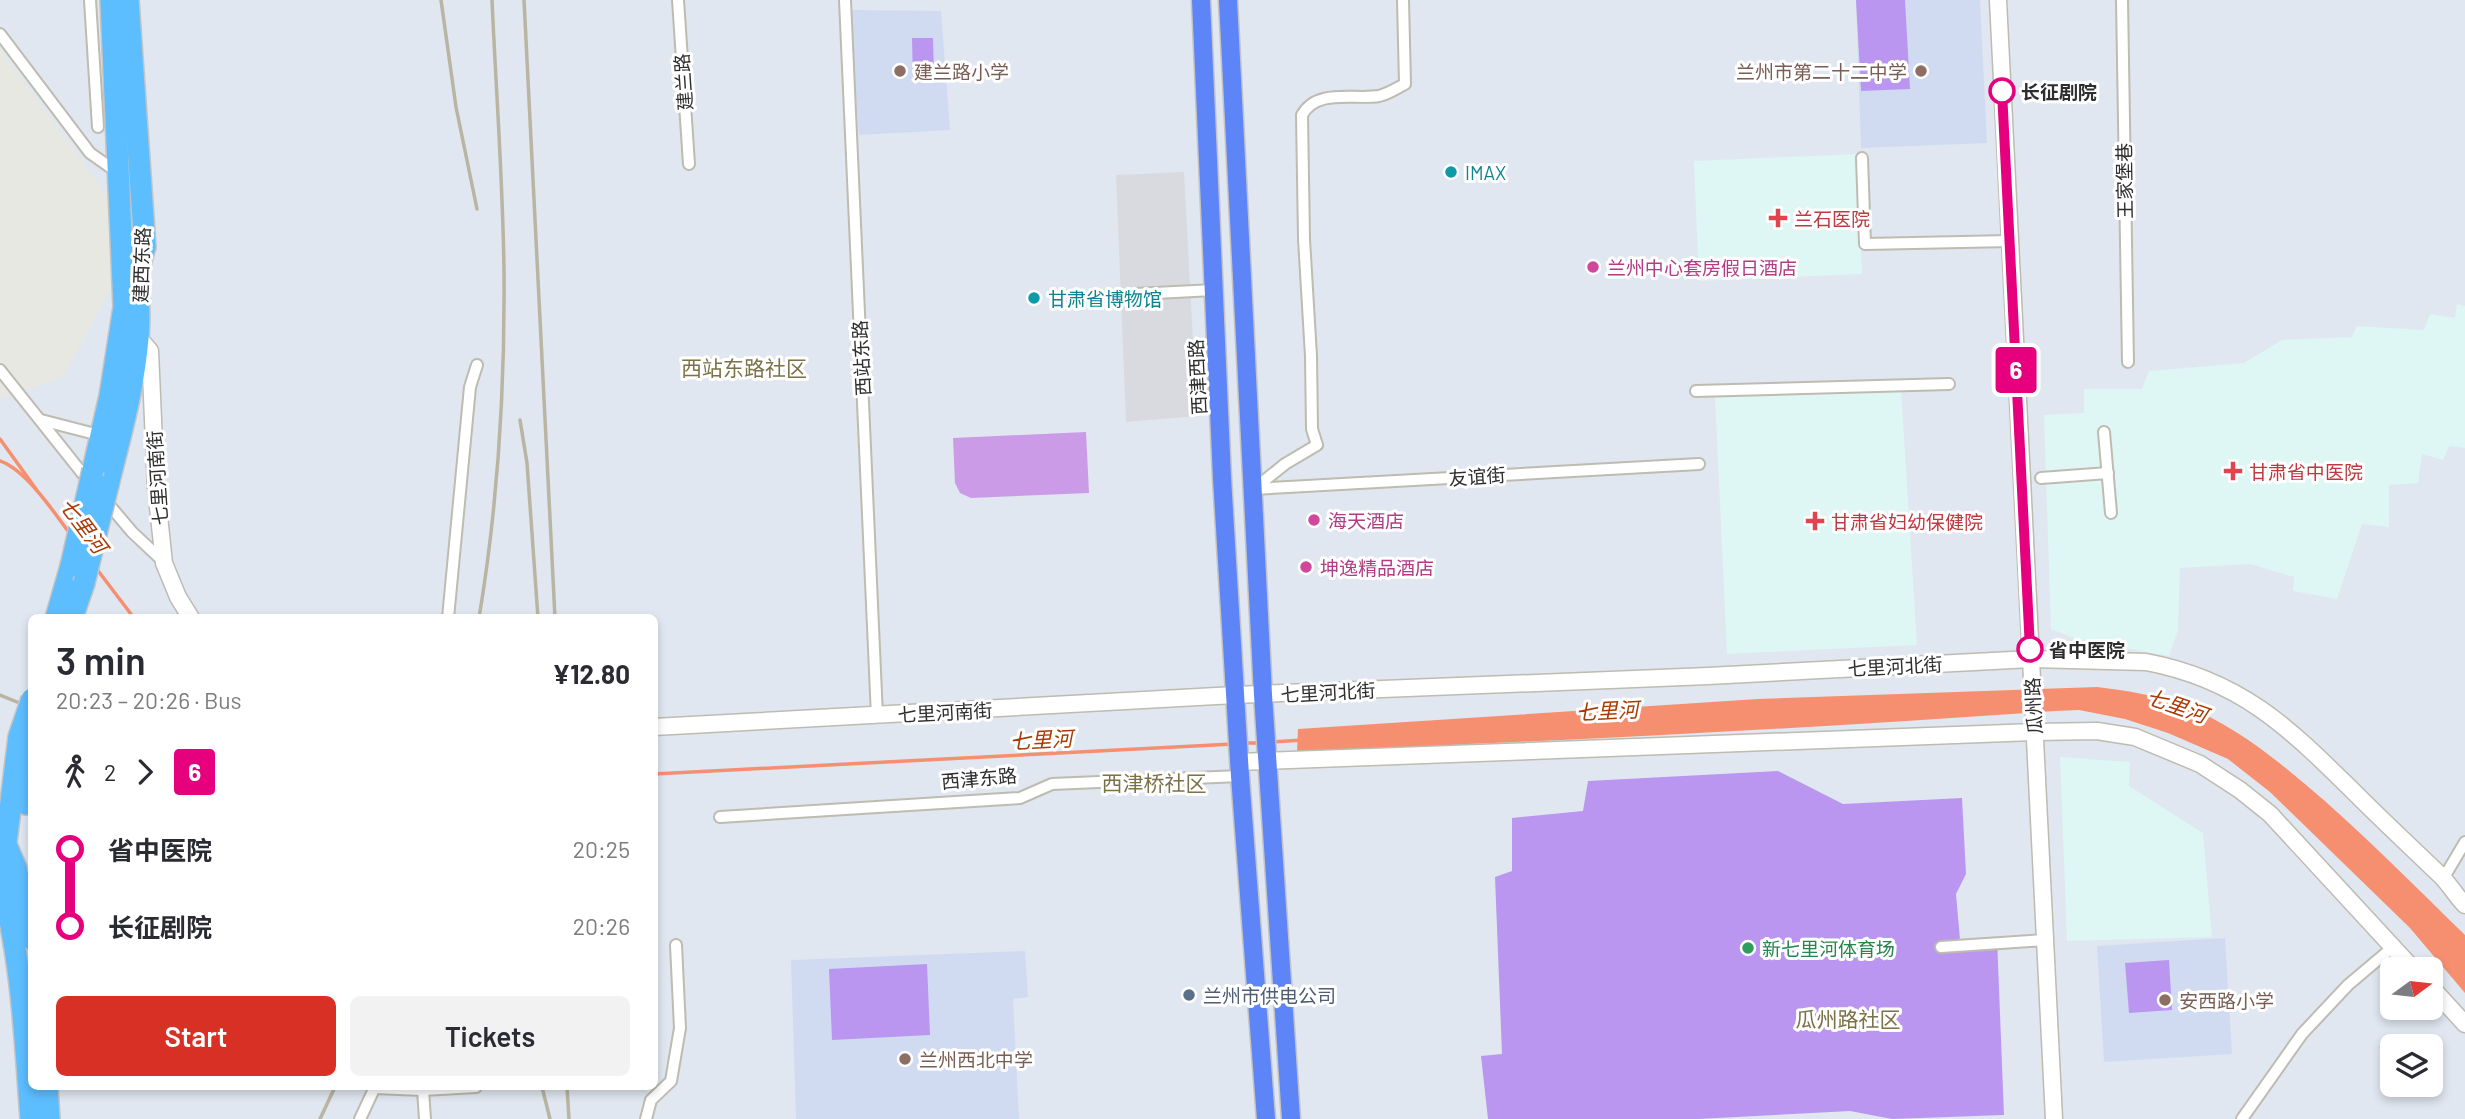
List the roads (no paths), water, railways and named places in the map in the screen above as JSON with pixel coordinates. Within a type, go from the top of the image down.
[{"type":"highway","name":"建西东路","points":[[77,575],[99,435],[110,396],[124,307],[111,0]]},
{"type":"highway","name":"建西东路","points":[[77,575],[108,485],[132,387],[138,337],[139,264],[145,247],[128,0]]},
{"type":"highway","points":[[58,614],[77,575]]},
{"type":"highway","points":[[72,614],[77,575]]},
{"type":"highway","points":[[28,716],[3,838],[28,1080]]},
{"type":"highway","points":[[16,768],[6,877],[28,929]]},
{"type":"highway","points":[[29,1090],[31,1119]]},
{"type":"highway","points":[[47,1090],[49,1119]]},
{"type":"main road","name":"西津西路","points":[[1201,0],[1222,478],[1239,763]]},
{"type":"main road","points":[[1228,0],[1264,718],[1292,1119]]},
{"type":"main road","points":[[1222,478],[1254,484]]},
{"type":"main road","points":[[1239,763],[1266,1119]]},
{"type":"street","points":[[90,0],[97,127]]},
{"type":"street","name":"建兰路","points":[[678,0],[689,164]]},
{"type":"street","name":"西站东路","points":[[845,0],[877,716]]},
{"type":"street","points":[[1254,484],[1317,445],[1311,429],[1302,114],[1318,99],[1382,95],[1405,84],[1403,0]]},
{"type":"street","name":"瓜州路","points":[[1997,0],[2054,1119]]},
{"type":"street","name":"王家堡巷","points":[[2122,0],[2128,362]]},
{"type":"street","points":[[0,34],[90,153],[119,174]]},
{"type":"street","points":[[1862,158],[1865,244],[2010,240]]},
{"type":"street","points":[[1135,294],[1214,290]]},
{"type":"street","name":"七里河南街","points":[[138,337],[150,351],[156,488],[164,563],[178,597],[189,614]]},
{"type":"street","points":[[448,614],[471,387],[477,365]]},
{"type":"street","points":[[0,370],[64,452],[132,532],[164,563]]},
{"type":"street","points":[[1696,391],[1949,384]]},
{"type":"street","points":[[41,420],[99,435]]},
{"type":"street","points":[[2104,432],[2111,513]]},
{"type":"street","name":"友谊街","points":[[1254,484],[1699,464]]},
{"type":"street","points":[[2041,478],[2108,473]]},
{"type":"street","name":"七里河北街","points":[[1235,695],[2031,659],[2146,662],[2224,687],[2260,708],[2296,735],[2443,878],[2465,905]]},
{"type":"street","name":"七里河南街","points":[[658,727],[1235,695]]},
{"type":"street","points":[[1239,763],[1267,756],[2034,724],[2097,730],[2135,737],[2200,764],[2240,790],[2270,814],[2402,957]]},
{"type":"street","name":"西津东路","points":[[720,817],[1020,798],[1052,784],[1239,763]]},
{"type":"street","points":[[2443,878],[2465,842]]},
{"type":"street","points":[[1941,947],[2045,940]]},
{"type":"street","points":[[646,1119],[651,1100],[671,1081],[680,1028],[676,945]]},
{"type":"street","points":[[2242,1119],[2302,1034],[2348,985],[2393,947]]},
{"type":"street","points":[[2443,1000],[2465,1024]]},
{"type":"street","points":[[360,1119],[374,1090]]},
{"type":"street","points":[[423,1090],[425,1119]]},
{"type":"water","points":[[2097,687],[2164,699],[2185,706],[2242,736],[2293,774],[2362,835],[2465,935],[2465,993],[2443,967],[2443,957],[2435,957],[2410,928],[2270,792],[2228,759],[2168,733],[2125,719],[2079,710],[1704,733],[1297,753],[1298,729],[1758,699]]},
{"type":"waterway","points":[[0,439],[36,489]]},
{"type":"waterway","name":"七里河","points":[[0,461],[29,482],[70,534]]},
{"type":"waterway","name":"七里河","points":[[96,568],[131,614]]},
{"type":"waterway","name":"七里河","points":[[1272,742],[1303,740]]},
{"type":"waterway","name":"七里河","points":[[1244,743],[1261,743]]},
{"type":"waterway","name":"七里河","points":[[658,774],[1233,744]]},
{"type":"railway","points":[[441,0],[456,107],[477,209]]},
{"type":"railway","points":[[480,614],[496,489],[504,315],[501,170],[492,0]]},
{"type":"railway","points":[[524,0],[555,614]]},
{"type":"railway","points":[[520,420],[527,463],[538,614]]},
{"type":"railway","points":[[0,695],[28,706]]},
{"type":"railway","points":[[320,1119],[334,1090]]},
{"type":"railway","points":[[543,1090],[550,1119]]},
{"type":"railway","points":[[567,1090],[569,1119]]},
{"type":"place","name":"建兰路小学","points":[[900,71]]},
{"type":"place","name":"兰州市第二十二中学","points":[[1921,71]]},
{"type":"place","name":"长征剧院","points":[[2002,91]]},
{"type":"place","name":"IMAX","points":[[1451,172]]},
{"type":"place","name":"兰石医院","points":[[1778,218]]},
{"type":"place","name":"兰州中心套房假日酒店","points":[[1593,267]]},
{"type":"place","name":"甘肃省博物馆","points":[[1034,298]]},
{"type":"place","name":"甘肃省中医院","points":[[2233,471]]},
{"type":"place","name":"海天酒店","points":[[1314,520]]},
{"type":"place","name":"甘肃省妇幼保健院","points":[[1815,521]]},
{"type":"place","name":"坤逸精品酒店","points":[[1306,567]]},
{"type":"place","name":"省中医院","points":[[2030,649]]},
{"type":"place","name":"新七里河体育场","points":[[1748,948]]},
{"type":"place","name":"兰州市供电公司","points":[[1189,995]]},
{"type":"place","name":"安西路小学","points":[[2165,1000]]},
{"type":"place","name":"兰州西北中学","points":[[905,1059]]},
{"type":"district","name":"西站东路社区","points":[[744,367]]},
{"type":"district","name":"西津桥社区","points":[[1154,782]]},
{"type":"district","name":"瓜州路社区","points":[[1848,1018]]}]
